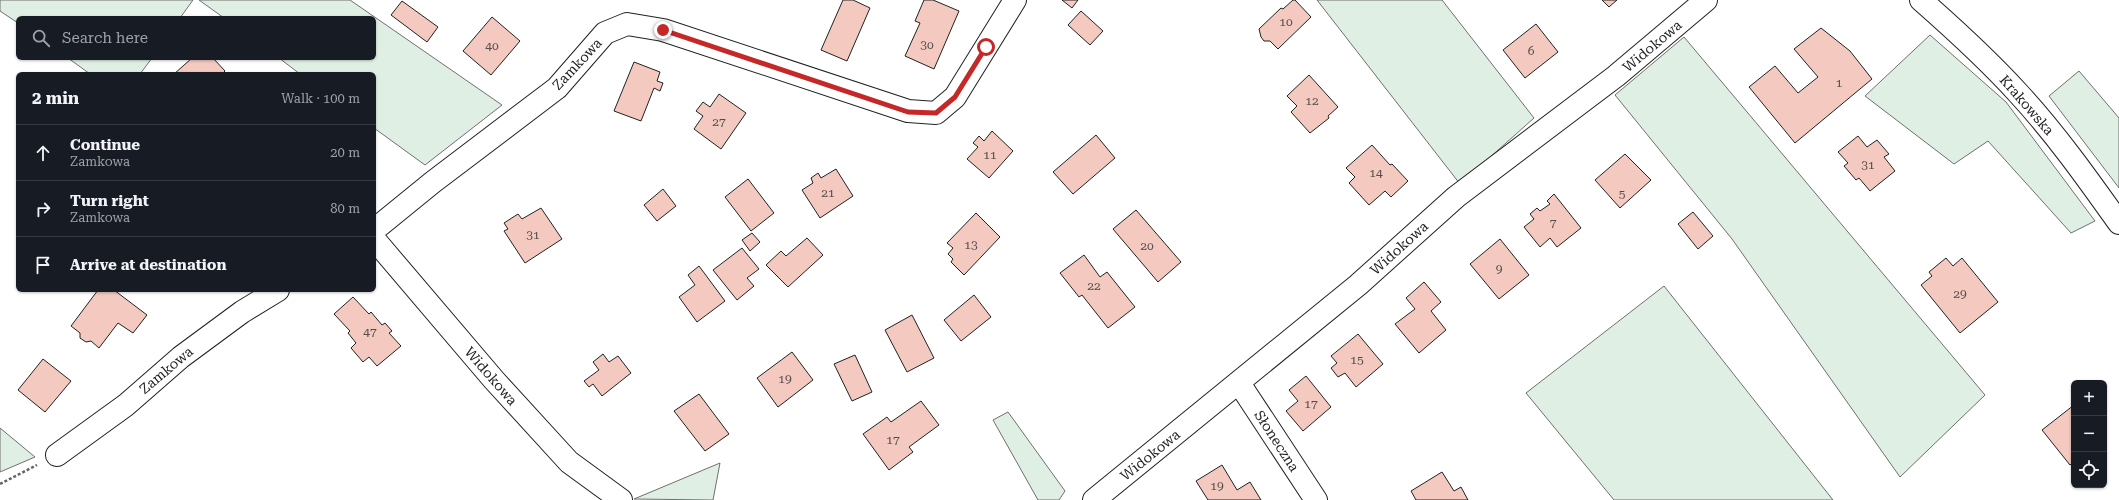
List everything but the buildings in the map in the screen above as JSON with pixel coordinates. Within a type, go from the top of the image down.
[{"type":"street","name":"Zamkowa","points":[[376,228],[433,182],[557,88],[605,34],[628,24],[663,30],[908,112],[936,113],[955,97],[1015,0]]},
{"type":"street","name":"Widokowa","points":[[1094,500],[1358,285],[1456,197],[1616,76],[1706,0]]},
{"type":"street","name":"Krakowska","points":[[1921,0],[1975,49],[2018,93],[2057,138],[2119,223]]},
{"type":"street","name":"Widokowa","points":[[376,241],[494,380],[569,462],[621,500]]},
{"type":"street","name":"Zamkowa","points":[[58,455],[126,405],[181,357],[242,312],[275,292]]},
{"type":"street","name":"Słoneczna","points":[[1239,383],[1316,500]]},
{"type":"path","points":[[0,484],[58,455]]},
{"type":"green space","points":[[0,0],[193,0],[181,16],[16,16],[16,22],[0,11]]},
{"type":"green space","points":[[199,0],[350,0],[373,16],[221,16]]},
{"type":"green space","points":[[1317,0],[1442,0],[1534,118],[1460,184]]},
{"type":"green space","points":[[376,18],[502,105],[425,165],[376,129],[376,72],[297,72],[282,60],[376,60]]},
{"type":"green space","points":[[1930,35],[2006,102],[2095,221],[2071,233],[1988,141],[1954,164],[1865,96]]},
{"type":"green space","points":[[1684,37],[1985,395],[1900,477],[1732,239],[1615,95]]},
{"type":"green space","points":[[71,60],[150,60],[142,72],[87,72]]},
{"type":"green space","points":[[2079,71],[2119,118],[2119,188],[2049,96]]},
{"type":"green space","points":[[1664,286],[1833,500],[1614,500],[1526,393]]},
{"type":"green space","points":[[1008,412],[1065,491],[1059,500],[1038,500],[993,420]]},
{"type":"green space","points":[[0,428],[35,457],[0,472]]},
{"type":"green space","points":[[720,463],[713,500],[634,499]]},
{"type":"route","points":[[663,30],[908,112],[936,113],[955,97],[986,47]]}]
